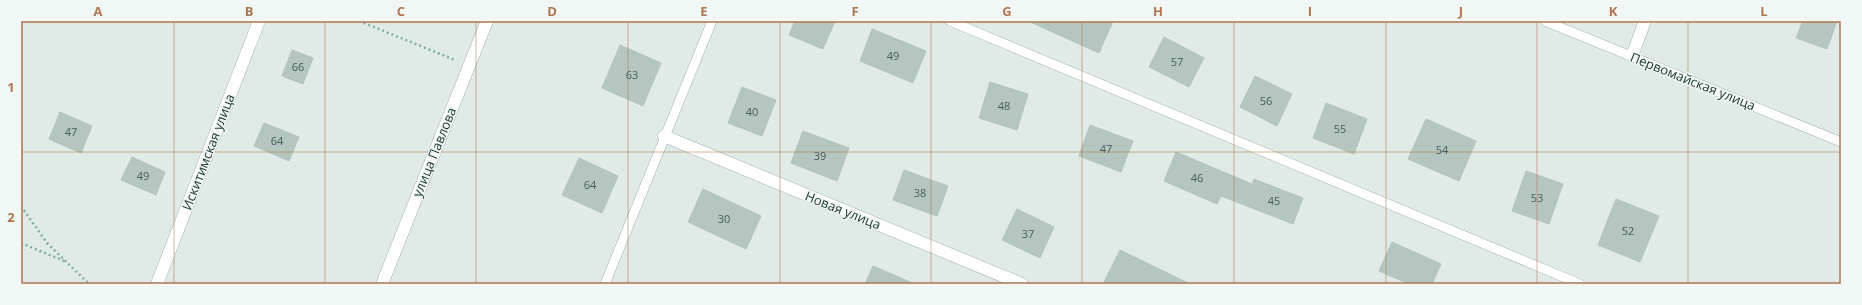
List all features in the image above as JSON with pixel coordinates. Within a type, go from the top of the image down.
[{"type":"street","name":"Искитимская улица","points":[[157,284],[259,21]]},
{"type":"street","name":"улица Павлова","points":[[382,284],[487,21]]},
{"type":"street","points":[[1632,56],[1645,21]]},
{"type":"street","name":"Новая улица","points":[[664,136],[1022,284]]},
{"type":"lane","points":[[605,284],[712,21]]},
{"type":"lane","points":[[950,21],[1580,284]]},
{"type":"lane","name":"Первомайская улица","points":[[1545,21],[1841,142]]},
{"type":"path","points":[[359,21],[469,65]]},
{"type":"path","points":[[21,206],[47,243],[89,284]]},
{"type":"path","points":[[21,243],[66,262]]},
{"type":"building","points":[[795,21],[835,21],[823,49],[789,35]]},
{"type":"building","points":[[1028,21],[1113,21],[1099,53]]},
{"type":"building","points":[[1803,21],[1837,21],[1827,49],[1796,38]]},
{"type":"building","points":[[872,29],[926,51],[913,83],[860,61]]},
{"type":"building","points":[[1164,37],[1204,58],[1189,87],[1149,67]]},
{"type":"building","points":[[620,45],[661,63],[643,106],[602,88]]},
{"type":"building","points":[[292,50],[313,58],[303,84],[282,76]]},
{"type":"building","points":[[1255,76],[1292,94],[1277,126],[1240,107]]},
{"type":"building","points":[[990,82],[1028,94],[1017,130],[979,118]]},
{"type":"building","points":[[742,87],[776,100],[762,136],[728,123]]},
{"type":"building","points":[[1326,103],[1367,119],[1354,154],[1313,138]]},
{"type":"building","points":[[60,112],[92,126],[81,153],[49,139]]},
{"type":"building","points":[[1426,119],[1476,141],[1459,181],[1408,159]]},
{"type":"building","points":[[264,123],[299,137],[289,161],[254,146]]},
{"type":"building","points":[[1090,125],[1133,141],[1121,172],[1079,156]]},
{"type":"building","points":[[803,131],[849,148],[837,181],[791,163]]},
{"type":"building","points":[[1176,152],[1252,184],[1254,179],[1303,198],[1293,224],[1221,196],[1217,204],[1164,181]]},
{"type":"building","points":[[132,157],[165,172],[156,195],[121,180]]},
{"type":"building","points":[[579,158],[618,176],[602,213],[562,195]]},
{"type":"building","points":[[904,170],[948,186],[937,216],[893,200]]},
{"type":"building","points":[[1526,171],[1563,184],[1549,224],[1512,211]]},
{"type":"building","points":[[703,189],[761,216],[746,249],[688,222]]},
{"type":"building","points":[[1616,199],[1659,216],[1640,262],[1598,245]]},
{"type":"building","points":[[1017,209],[1054,227],[1040,258],[1002,240]]},
{"type":"building","points":[[1392,242],[1441,264],[1432,284],[1409,284],[1379,271]]},
{"type":"building","points":[[1120,250],[1190,284],[1103,284]]},
{"type":"building","points":[[873,266],[915,284],[865,284]]}]
